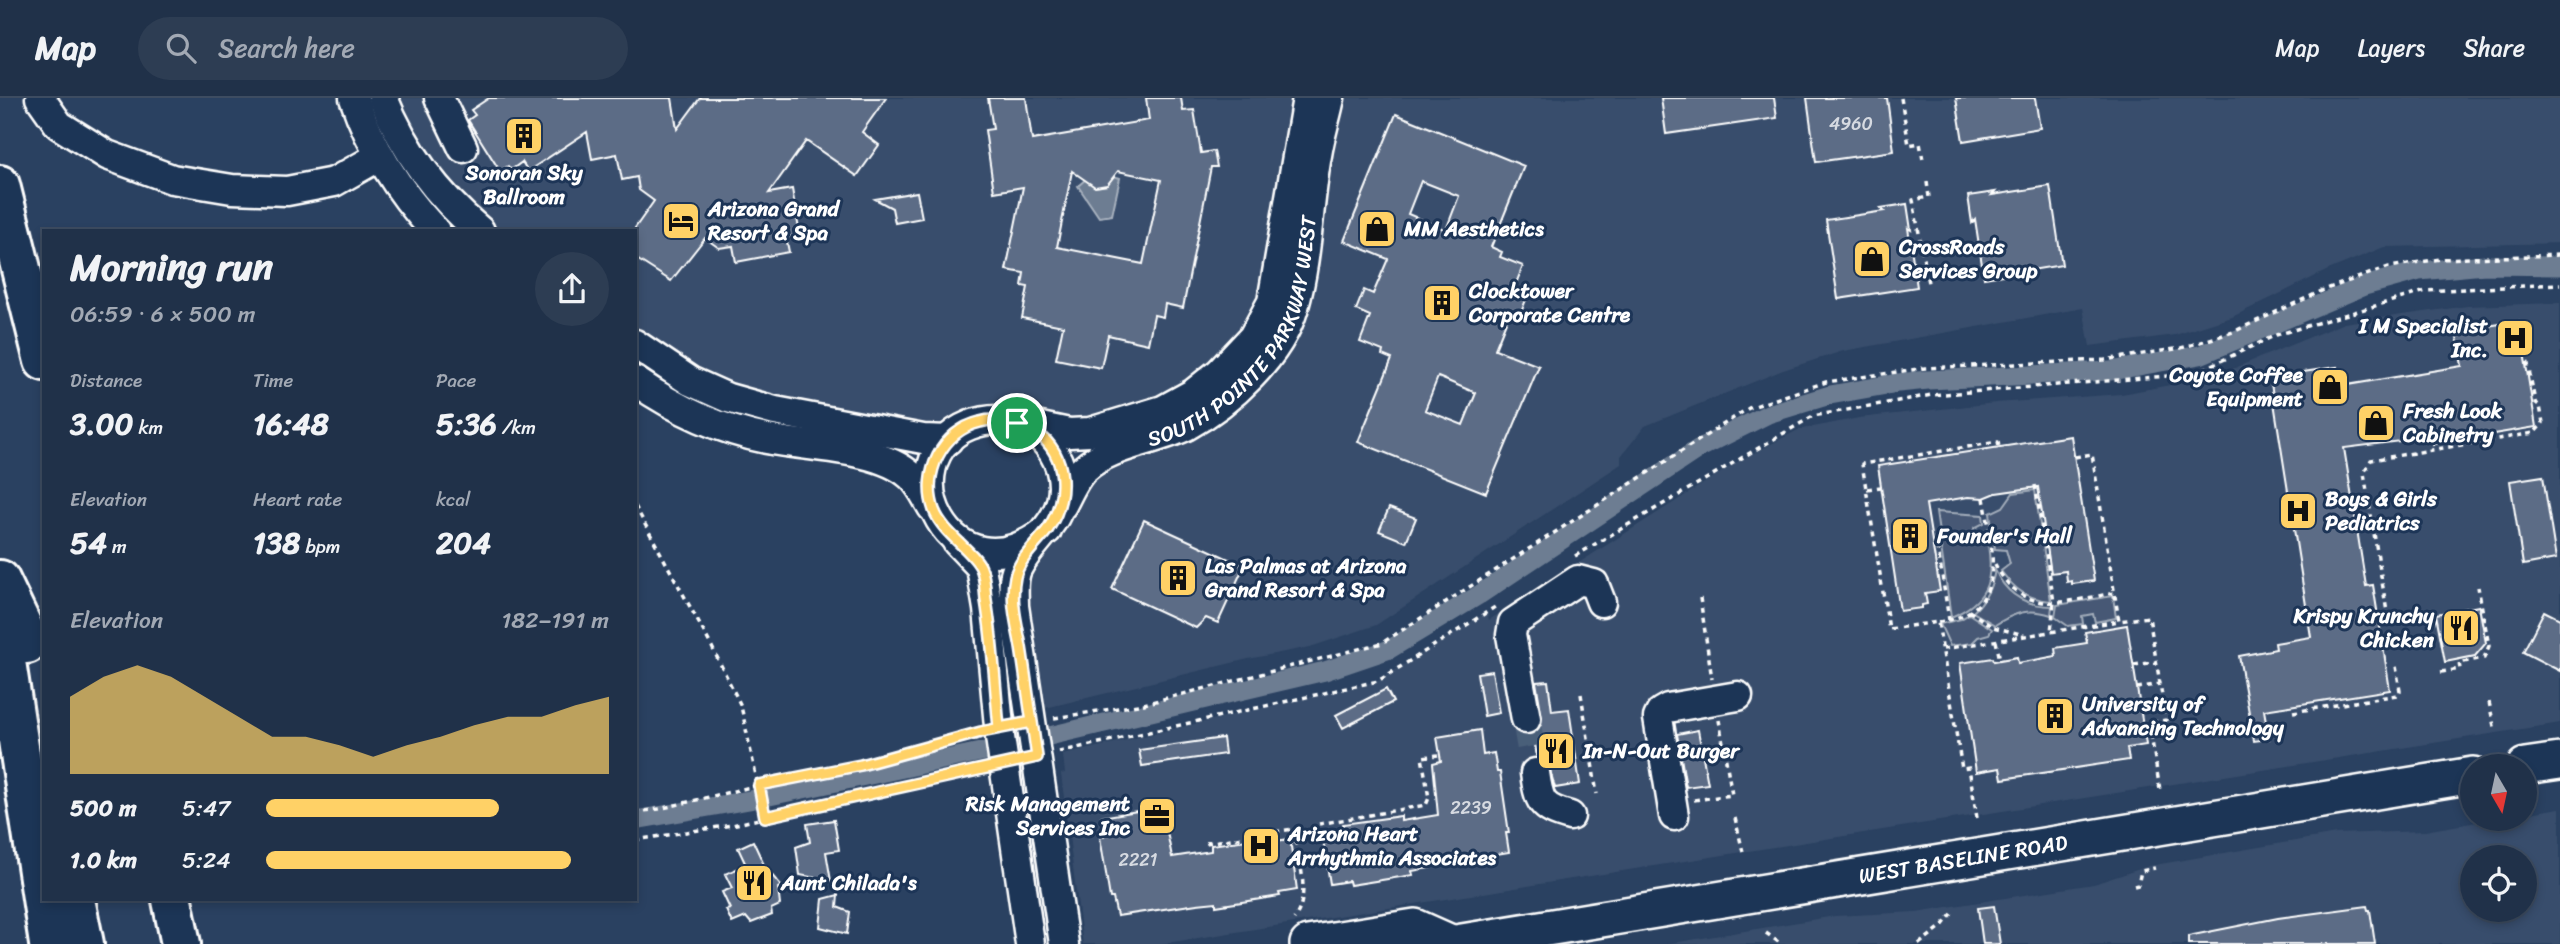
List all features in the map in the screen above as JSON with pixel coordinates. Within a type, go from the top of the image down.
[{"type":"highway","points":[[0,185],[42,353]]},
{"type":"highway","points":[[0,580],[24,629],[42,722]]},
{"type":"highway","points":[[0,622],[48,944]]},
{"type":"highway","points":[[75,901],[83,944]]},
{"type":"highway","points":[[172,901],[181,944]]},
{"type":"main road","points":[[2538,764],[2560,761]]},
{"type":"main road","name":"WEST BASELINE ROAD","points":[[1301,931],[1415,927],[1451,944],[1591,933],[2460,777]]},
{"type":"street","points":[[40,98],[59,125],[107,155],[172,178],[196,183],[232,189],[287,191],[334,182],[380,156]]},
{"type":"street","points":[[354,98],[365,130],[406,200],[433,229]]},
{"type":"street","points":[[383,98],[391,118],[426,175],[457,211],[478,229]]},
{"type":"street","points":[[439,98],[463,148]]},
{"type":"street","name":"SOUTH POINTE PARKWAY WEST","points":[[1017,423],[1069,433],[1090,432],[1163,410],[1194,393],[1219,373],[1253,337],[1272,302],[1307,98]]},
{"type":"street","name":"SOUTH POINTE PARKWAY WEST","points":[[1064,944],[1014,606],[1014,579],[1018,567],[1053,520],[1082,470],[1100,458],[1167,436],[1205,415],[1232,395],[1270,355],[1293,309],[1307,237],[1317,155],[1330,98]]},
{"type":"street","points":[[637,345],[690,381],[747,404],[923,439],[948,440]]},
{"type":"street","points":[[637,382],[681,408],[716,424],[767,439],[818,445],[895,465],[912,477],[950,534],[981,567],[988,609],[1001,748],[1030,944]]},
{"type":"street","points":[[934,511],[930,492],[931,474],[937,456],[948,440],[963,428],[980,421],[999,419],[1017,423],[1036,432],[1051,448],[1061,468],[1063,489],[1053,520],[1030,543],[1010,551],[989,552],[968,546],[950,534]]},
{"type":"street","points":[[1526,719],[1511,635],[1513,623],[1578,580],[1594,584],[1601,602]]},
{"type":"street","points":[[1684,808],[1658,718],[1661,712],[1668,708],[1738,696]]},
{"type":"street","points":[[1535,773],[1539,799],[1550,810],[1570,816]]},
{"type":"path","points":[[1900,98],[1909,145],[1920,143],[1923,160]]},
{"type":"path","points":[[1927,182],[1929,197],[1913,200],[1928,283]]},
{"type":"path","points":[[1034,740],[1144,704],[1382,643],[1749,408],[1826,382],[1925,368],[2105,360],[2181,348],[2233,332],[2326,289],[2389,267],[2440,259],[2560,255]]},
{"type":"path","points":[[1574,557],[1813,416],[1932,395],[2193,374],[2276,335],[2426,291],[2560,284]]},
{"type":"path","points":[[2388,618],[2364,473],[2371,460],[2534,433],[2543,423],[2540,406],[2535,402],[2525,348],[2529,342],[2528,330]]},
{"type":"path","points":[[1994,562],[1986,593],[1969,611],[1949,620],[1889,629],[1863,464],[1969,449],[1998,442],[1999,447]]},
{"type":"path","points":[[2075,457],[2092,454],[2119,621]]},
{"type":"path","points":[[2035,485],[2054,602],[2050,632]]},
{"type":"path","points":[[1867,489],[1881,487]]},
{"type":"path","points":[[1984,498],[1994,562],[2003,581],[2015,593],[2028,600],[2043,603],[2115,593]]},
{"type":"path","points":[[637,510],[741,706],[765,817]]},
{"type":"path","points":[[1936,537],[1949,620]]},
{"type":"path","points":[[2441,672],[2460,669],[2459,663],[2484,658],[2489,646],[2478,587]]},
{"type":"path","points":[[1700,598],[1713,680]]},
{"type":"path","points":[[1034,740],[1378,681],[1498,605]]},
{"type":"path","points":[[1969,611],[1993,627],[2027,636]]},
{"type":"path","points":[[1943,649],[2150,617],[2166,720],[2149,723],[2160,790]]},
{"type":"path","points":[[1938,622],[1962,769],[1969,768],[1977,818]]},
{"type":"path","points":[[1996,640],[2000,660]]},
{"type":"path","points":[[2133,665],[2157,662]]},
{"type":"path","points":[[2293,712],[2397,695],[2400,691],[2396,666]]},
{"type":"path","points":[[2137,688],[2160,684]]},
{"type":"path","points":[[1581,694],[1597,794]]},
{"type":"path","points":[[2489,702],[2495,731]]},
{"type":"path","points":[[1684,808],[1732,795],[1719,720]]},
{"type":"path","points":[[637,812],[861,765],[1001,748]]},
{"type":"path","points":[[637,840],[732,825],[765,817],[1001,748]]},
{"type":"path","points":[[1319,824],[1426,805],[1429,798],[1422,757],[1438,755]]},
{"type":"path","points":[[1735,818],[1743,852]]},
{"type":"path","points":[[1206,843],[1293,829],[1304,889],[1300,910],[1301,931]]},
{"type":"path","points":[[2134,886],[2138,885],[2141,871],[2155,868]]},
{"type":"path","points":[[1919,944],[1942,926],[1955,910]]},
{"type":"path","points":[[1766,933],[1781,944]]},
{"type":"shaded area","points":[[395,98],[1299,98],[1273,273],[1238,346],[1190,386],[1086,422],[967,413],[945,424],[927,426],[768,399],[698,369],[637,327],[637,229],[499,229],[436,167]]},
{"type":"shaded area","points":[[1336,98],[2560,98],[2560,243],[2384,247],[2328,270],[2232,317],[2175,335],[2090,346],[2083,308],[1843,351],[1783,370],[1645,426],[1621,456],[1621,464],[1376,625],[1310,647],[1248,659],[1041,709],[1022,586],[1028,569],[1062,531],[1095,469],[1224,410]]},
{"type":"shaded area","points":[[1113,176],[1120,178],[1112,215],[1099,217],[1078,186],[1086,179],[1096,187],[1107,185]]},
{"type":"shaded area","points":[[2560,303],[2560,723],[1160,944],[1083,944],[1061,774],[1065,773],[1063,755],[1378,681],[1487,612],[1489,620],[1739,461],[1798,430],[1859,418],[1996,403],[2122,394],[2213,377],[2344,323],[2468,306]]},
{"type":"shaded area","points":[[2035,490],[2051,601],[2028,596],[2011,583],[2001,571],[2010,564],[2006,550],[1995,549],[1990,513],[2003,507],[2013,493]]},
{"type":"shaded area","points":[[1936,512],[1983,515],[1984,523],[1974,528],[1975,541],[1988,545],[1990,558],[1988,580],[1980,597],[1951,617]]},
{"type":"shaded area","points":[[1995,570],[2005,586],[2018,597],[2034,604],[2052,606],[2051,615],[2022,613],[1995,625],[1973,612],[1988,593]]},
{"type":"shaded area","points":[[2113,596],[2116,618],[2095,622],[2093,614],[2082,616],[2083,624],[2068,626],[2055,617],[2057,605]]},
{"type":"shaded area","points":[[1969,614],[1992,629],[1989,634],[1978,637],[1972,643],[1950,646],[1940,624],[1961,619]]},
{"type":"shaded area","points":[[2560,808],[2560,944],[1667,944],[1835,916],[1916,912],[2094,884],[2149,866],[2336,834],[2425,831],[2460,825],[2460,831],[2538,831],[2538,812]]},
{"type":"building","points":[[489,98],[672,98],[677,129],[700,98],[886,98],[862,132],[879,145],[857,176],[806,141],[769,193],[792,189],[800,235],[786,237],[789,252],[736,262],[733,246],[719,248],[705,238],[671,281],[637,259],[635,228],[654,201],[639,190],[637,177],[622,180],[617,154],[592,159],[587,132],[528,171],[522,162],[511,170],[508,166],[500,171],[468,120],[475,115],[471,110]]},
{"type":"building","points":[[988,98],[1026,98],[1032,140],[1149,120],[1146,98],[1181,98],[1183,111],[1194,110],[1201,153],[1214,151],[1217,167],[1211,167],[1183,308],[1165,304],[1163,317],[1154,315],[1148,344],[1108,335],[1101,368],[1056,359],[1063,326],[1022,318],[1028,287],[1022,286],[1024,273],[1006,270],[1023,187],[994,192],[985,130],[993,129]],"holes":[[[1072,171],[1095,187],[1107,185],[1118,171],[1161,180],[1143,264],[1057,247]]]},
{"type":"building","points":[[1661,98],[1774,98],[1777,118],[1666,134]]},
{"type":"building","points":[[1807,98],[1887,98],[1894,151],[1816,162]]},
{"type":"building","points":[[1956,98],[2035,98],[2040,128],[1963,141]]},
{"type":"building","name":"Clocktower Corporate Centre","points":[[1396,114],[1524,166],[1491,247],[1502,252],[1500,257],[1523,266],[1513,291],[1527,297],[1520,315],[1510,312],[1495,349],[1539,366],[1486,493],[1358,442],[1392,359],[1382,355],[1383,351],[1360,342],[1370,316],[1356,310],[1364,290],[1373,294],[1388,259],[1344,241]],"holes":[[[1421,181],[1459,196],[1446,230],[1408,214]],[[1438,377],[1476,393],[1463,425],[1425,410]]]},
{"type":"building","points":[[2050,186],[2062,265],[1984,278],[1975,219],[1972,223],[1968,196]]},
{"type":"building","points":[[917,192],[922,218],[895,223],[892,208],[875,199]]},
{"type":"building","name":"CrossRoads Services Group","points":[[1907,204],[1917,287],[1838,299],[1826,220],[1884,211],[1881,208]]},
{"type":"building","points":[[2519,321],[2536,427],[2433,444],[2432,437],[2344,448],[2366,586],[2373,585],[2390,690],[2264,710],[2269,739],[2254,741],[2239,656],[2276,649],[2275,643],[2311,637],[2270,377],[2337,367],[2341,386],[2462,366],[2456,331]]},
{"type":"building","name":"Founder's Hall","points":[[2071,436],[2094,581],[2072,584],[2072,581],[2067,582],[2066,571],[2051,573],[2038,487],[1996,493],[1984,498],[1968,497],[1926,504],[1940,591],[1925,593],[1927,604],[1922,605],[1922,608],[1900,611],[1878,466]]},
{"type":"building","points":[[2543,476],[2556,559],[2523,565],[2510,481]]},
{"type":"building","points":[[1389,508],[1416,518],[1406,542],[1379,531]]},
{"type":"building","name":"Las Palmas at Arizona Grand Resort & Spa","points":[[1144,520],[1244,566],[1218,623],[1206,618],[1196,628],[1112,589]]},
{"type":"building","name":"Krispy Krunchy Chicken","points":[[2479,606],[2486,643],[2475,656],[2445,662],[2436,614]]},
{"type":"building","points":[[2544,611],[2560,619],[2560,671],[2523,652]]},
{"type":"building","name":"University of Advancing Technology","points":[[2127,625],[2146,745],[2127,748],[2129,760],[2002,779],[2000,768],[1976,772],[1960,663],[2017,657],[2018,663],[2056,656],[2055,648],[2087,643],[2085,632]]},
{"type":"building","points":[[1492,671],[1499,713],[1484,716],[1477,673]]},
{"type":"building","name":"In-N-Out Burger","points":[[1548,681],[1552,711],[1569,709],[1580,784],[1555,788],[1548,763],[1537,757],[1533,733],[1541,725],[1542,717],[1536,682]]},
{"type":"building","points":[[1386,689],[1393,702],[1343,728],[1336,715]]},
{"type":"building","points":[[1480,730],[1483,755],[1494,753],[1497,772],[1500,772],[1509,833],[1506,833],[1509,852],[1430,865],[1430,868],[1412,871],[1413,875],[1350,885],[1349,881],[1330,884],[1322,833],[1344,830],[1343,824],[1401,816],[1401,821],[1438,815],[1433,763],[1441,761],[1437,737]]},
{"type":"building","points":[[1698,730],[1708,784],[1686,787],[1677,734]]},
{"type":"building","points":[[1223,738],[1225,754],[1142,766],[1139,750]]},
{"type":"building","points":[[1162,807],[1172,857],[1211,851],[1211,845],[1268,837],[1268,842],[1290,839],[1297,890],[1279,893],[1280,896],[1216,906],[1216,902],[1117,916],[1113,898],[1110,898],[1100,837],[1104,836],[1101,817]]},
{"type":"building","points":[[834,820],[839,850],[826,852],[831,881],[800,875],[796,847],[810,842],[807,824]]},
{"type":"building","name":"Aunt Chilada's","points":[[753,841],[765,867],[781,886],[778,888],[780,905],[771,909],[772,915],[751,923],[746,917],[732,923],[726,910],[730,909],[722,892],[732,888],[725,874],[746,865],[738,848]]},
{"type":"building","points":[[838,895],[837,907],[850,912],[847,934],[820,927],[823,899]]},
{"type":"building","points":[[1994,906],[2000,944],[1983,944],[1978,908]]},
{"type":"building","points":[[2367,906],[2370,910],[2375,944],[2188,944],[2188,936],[2278,918]]},
{"type":"waterway","points":[[637,820],[755,799],[990,750],[1325,671],[1390,649],[1479,595],[1698,449],[1768,414],[1830,395],[1928,380],[2111,371],[2200,355],[2364,286],[2419,271],[2485,265],[2560,266]]},
{"type":"tunnel","points":[[1526,719],[1535,773]]},
{"type":"place","name":"Sonoran Sky Ballroom","points":[[524,136]]},
{"type":"place","name":"Arizona Grand Resort & Spa","points":[[681,221]]},
{"type":"place","name":"MM Aesthetics","points":[[1377,229]]},
{"type":"place","name":"CrossRoads Services Group","points":[[1872,259]]},
{"type":"place","name":"Clocktower Corporate Centre","points":[[1442,303]]},
{"type":"place","name":"I M Specialist Inc.","points":[[2515,338]]},
{"type":"place","name":"Coyote Coffee Equipment","points":[[2330,387]]},
{"type":"place","name":"Fresh Look Cabinetry","points":[[2376,423]]},
{"type":"place","name":"Boys & Girls Pediatrics","points":[[2298,511]]},
{"type":"place","name":"Founder's Hall","points":[[1910,536]]},
{"type":"place","name":"Las Palmas at Arizona Grand Resort & Spa","points":[[1178,578]]},
{"type":"place","name":"Krispy Krunchy Chicken","points":[[2461,628]]},
{"type":"place","name":"University of Advancing Technology","points":[[2055,716]]},
{"type":"place","name":"In-N-Out Burger","points":[[1556,751]]},
{"type":"place","name":"Risk Management Services Inc","points":[[1157,816]]},
{"type":"place","name":"Arizona Heart Arrhythmia Associates","points":[[1261,846]]},
{"type":"place","name":"Aunt Chilada's","points":[[754,883]]},
{"type":"route","points":[[1017,423],[999,419],[980,421],[963,428],[948,440],[937,456],[931,474],[930,492],[934,511],[941,523],[981,567],[988,609],[999,728],[1032,722],[1037,757],[765,817],[759,785],[861,765],[981,732],[1032,722],[1014,606],[1014,579],[1018,567],[1059,510],[1063,489],[1061,468],[1051,448],[1036,432],[1017,423]]}]
